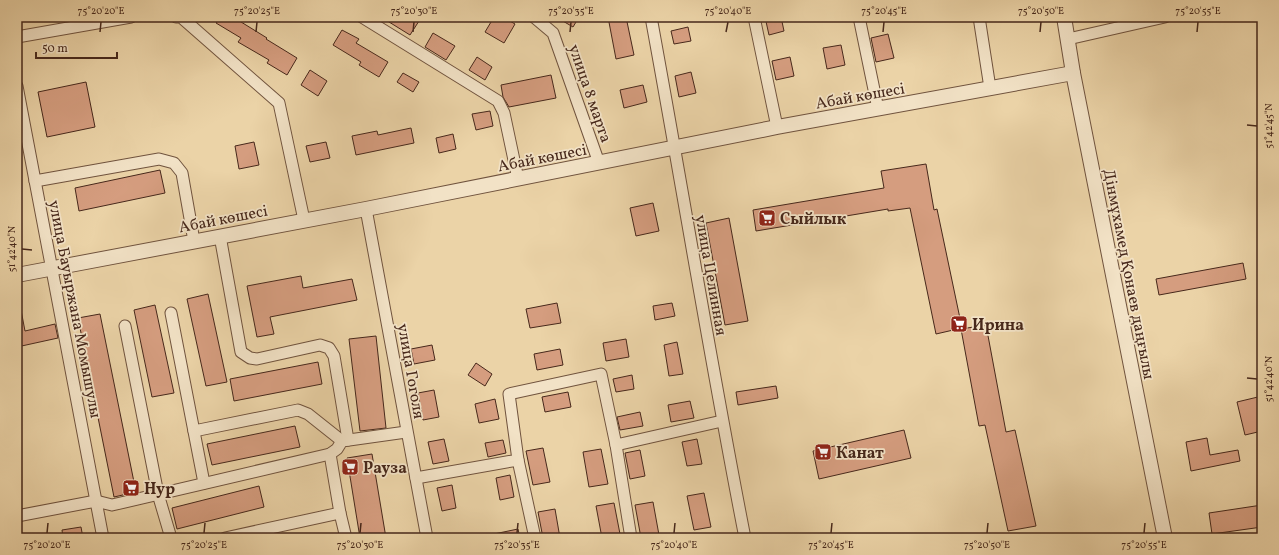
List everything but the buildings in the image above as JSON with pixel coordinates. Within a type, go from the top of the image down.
[{"type":"street","points":[[17,37],[131,17]]},
{"type":"street","points":[[176,17],[181,17],[279,103],[304,220]]},
{"type":"street","points":[[362,17],[498,101],[504,112],[518,179]]},
{"type":"street","name":"улица 8 марта","points":[[534,17],[553,33],[599,163]]},
{"type":"street","name":"улица Целинная","points":[[651,17],[722,421],[745,538]]},
{"type":"street","points":[[754,17],[777,127]]},
{"type":"street","points":[[859,17],[878,109]]},
{"type":"street","points":[[979,17],[990,88]]},
{"type":"street","name":"Дінмұхамед Қонаев даңғылы","points":[[1064,17],[1073,73],[1165,538]]},
{"type":"street","points":[[1068,39],[1166,17]]},
{"type":"street","name":"Абай көшесі","points":[[17,275],[366,209],[777,127],[1073,73]]},
{"type":"street","name":"улица Бауыржана Момышулы","points":[[17,86],[103,538]]},
{"type":"street","points":[[35,182],[159,159],[174,163],[182,173],[194,241]]},
{"type":"street","name":"улица Гоголя","points":[[366,209],[406,432],[427,538]]},
{"type":"street","points":[[220,236],[241,352],[250,358],[257,359],[320,345],[329,348],[334,356],[345,440]]},
{"type":"street","points":[[171,313],[204,483]]},
{"type":"street","points":[[125,326],[158,494],[171,538]]},
{"type":"street","points":[[535,538],[518,460],[509,394],[601,374],[616,445],[631,538]]},
{"type":"street","points":[[194,431],[298,410],[308,414],[345,440]]},
{"type":"street","points":[[616,445],[722,421]]},
{"type":"street","points":[[17,516],[96,501],[112,505],[330,454],[345,440],[406,432]]},
{"type":"street","points":[[330,454],[340,513],[346,538]]},
{"type":"street","points":[[416,478],[518,460]]},
{"type":"street","points":[[226,538],[340,513]]},
{"type":"place","name":"Сыйлык","points":[[767,218]]},
{"type":"place","name":"Ирина","points":[[959,324]]},
{"type":"place","name":"Канат","points":[[823,452]]},
{"type":"place","name":"Рауза","points":[[350,467]]},
{"type":"place","name":"Нур","points":[[131,488]]}]
